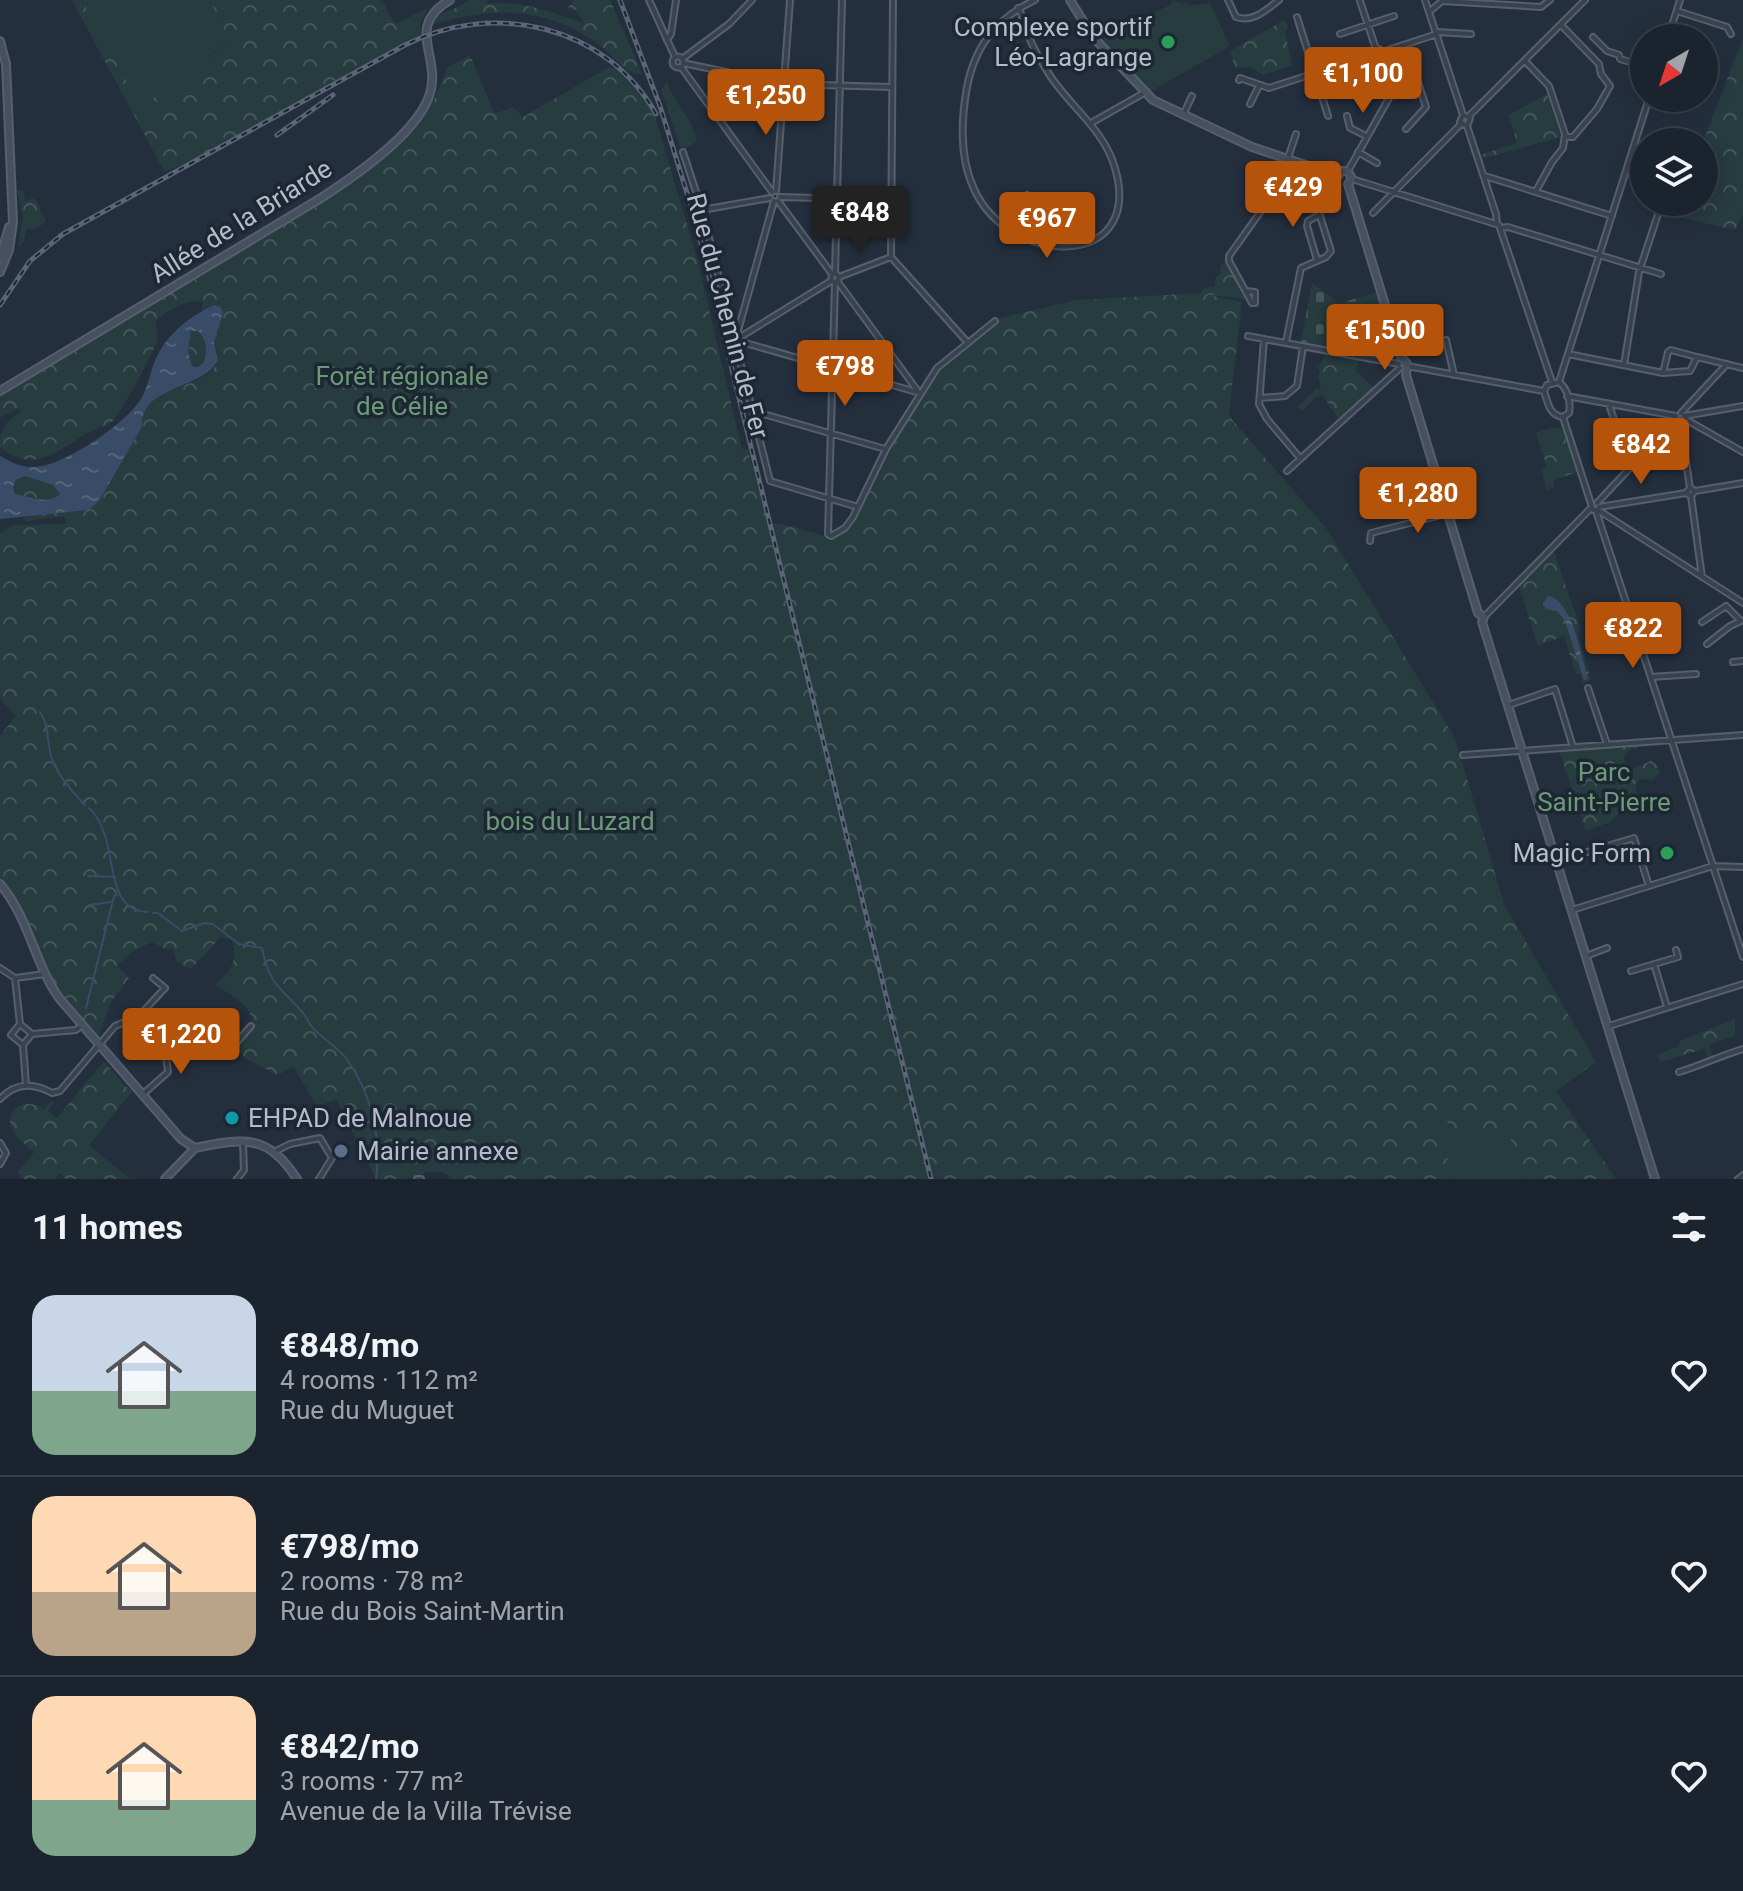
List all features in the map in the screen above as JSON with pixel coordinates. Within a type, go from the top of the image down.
[{"type":"street","name":"Allée de la Briarde","points":[[0,391],[321,198],[366,165],[401,134],[428,100],[433,75],[426,34],[430,16],[450,0]]},
{"type":"street","points":[[649,0],[675,57],[919,392]]},
{"type":"street","points":[[667,40],[671,34],[676,0]]},
{"type":"street","points":[[675,57],[673,66],[682,63],[729,24],[752,0]]},
{"type":"street","points":[[735,340],[775,197],[790,0]]},
{"type":"street","points":[[842,0],[829,535],[845,528],[886,449],[919,392],[938,367],[995,321]]},
{"type":"street","points":[[893,0],[891,257],[968,343]]},
{"type":"street","points":[[1018,8],[1047,71],[1091,123],[1107,149],[1118,180],[1118,204],[1107,229],[1092,241],[1066,247],[1029,240],[1002,225],[986,209],[972,185],[964,152],[968,79],[983,42],[1001,20],[1018,8],[1035,0]]},
{"type":"street","points":[[1070,0],[1093,37],[1144,93],[1252,147],[1338,176]]},
{"type":"street","points":[[1228,0],[1236,17],[1242,20],[1257,16],[1279,0]]},
{"type":"street","points":[[1425,0],[1466,116],[1471,122],[1467,126]]},
{"type":"street","points":[[1429,12],[1446,0],[1485,5],[1494,1],[1523,3],[1541,7],[1550,0]]},
{"type":"street","points":[[1373,213],[1466,116],[1585,0]]},
{"type":"street","points":[[1673,24],[1680,0]]},
{"type":"street","points":[[1360,1],[1376,49],[1382,52],[1436,33],[1471,34]]},
{"type":"street","points":[[1023,16],[1026,5]]},
{"type":"street","points":[[1677,11],[1727,27],[1731,34]]},
{"type":"street","points":[[1340,34],[1394,16]]},
{"type":"street","points":[[1297,17],[1328,116]]},
{"type":"street","points":[[1561,25],[1599,64],[1601,74],[1610,86],[1597,109],[1573,137],[1565,137]]},
{"type":"street","points":[[1593,37],[1607,51],[1630,62]]},
{"type":"street","points":[[0,41],[5,58],[4,96],[12,231],[0,272]]},
{"type":"street","points":[[1239,80],[1269,88],[1371,55],[1376,49]]},
{"type":"street","points":[[1379,60],[1382,52]]},
{"type":"street","points":[[1371,55],[1379,60],[1389,98],[1348,171],[1350,181],[1403,366],[1655,1179]]},
{"type":"street","points":[[1525,61],[1549,86],[1565,137],[1563,148],[1536,191]]},
{"type":"street","points":[[682,63],[784,84],[892,87]]},
{"type":"street","points":[[1388,86],[1416,76],[1426,107],[1406,129]]},
{"type":"street","points":[[1250,104],[1259,86]]},
{"type":"street","points":[[1091,123],[1144,93]]},
{"type":"street","points":[[1183,115],[1192,96]]},
{"type":"street","points":[[1544,391],[1554,415],[1563,417],[1569,413],[1567,396],[1559,382],[1645,112]]},
{"type":"street","points":[[1347,116],[1350,128],[1367,137]]},
{"type":"street","points":[[1461,124],[1467,126]]},
{"type":"street","points":[[1467,126],[1552,382]]},
{"type":"street","points":[[1288,159],[1296,134]]},
{"type":"street","name":"Rue du Chemin de Fer","points":[[683,152],[702,210],[770,481],[829,498]]},
{"type":"street","points":[[1358,152],[1377,163]]},
{"type":"street","points":[[1246,291],[1229,256],[1296,162]]},
{"type":"street","points":[[1286,342],[1301,268],[1326,257],[1331,251],[1315,195],[1324,171]]},
{"type":"street","points":[[1338,176],[1341,171],[1348,171]]},
{"type":"street","points":[[1484,175],[1612,216]]},
{"type":"street","points":[[1338,176],[1340,182],[1350,181],[1394,192],[1661,274]]},
{"type":"street","points":[[0,258],[8,229],[10,187]]},
{"type":"street","points":[[1002,225],[1027,195]]},
{"type":"street","points":[[702,210],[775,197],[892,200]]},
{"type":"street","points":[[1317,260],[1307,226],[1308,221],[1319,215]]},
{"type":"street","points":[[1624,365],[1640,268],[1657,216]]},
{"type":"street","points":[[735,340],[835,278],[891,257]]},
{"type":"street","points":[[1248,336],[1544,391]]},
{"type":"street","points":[[1264,339],[1262,411],[1300,458]]},
{"type":"street","points":[[735,340],[919,392]]},
{"type":"street","points":[[1446,340],[1454,375]]},
{"type":"street","points":[[1260,398],[1285,396],[1297,386],[1303,346]]},
{"type":"street","points":[[1663,373],[1671,350],[1743,368]]},
{"type":"street","points":[[1568,354],[1663,373],[1690,371],[1697,357]]},
{"type":"street","points":[[1482,618],[1596,507],[1727,364]]},
{"type":"street","points":[[1287,471],[1403,366]]},
{"type":"street","points":[[1544,391],[1552,382],[1559,382]]},
{"type":"street","points":[[1567,396],[1680,417],[1743,452]]},
{"type":"street","points":[[1609,404],[1629,468]]},
{"type":"street","points":[[1680,417],[1743,406]]},
{"type":"street","points":[[753,411],[886,449]]},
{"type":"street","points":[[1563,417],[1596,507],[1743,957]]},
{"type":"street","points":[[1680,417],[1702,577]]},
{"type":"street","points":[[1596,507],[1743,483]]},
{"type":"street","points":[[829,498],[858,507]]},
{"type":"street","points":[[1596,507],[1743,603]]},
{"type":"street","points":[[1370,541],[1371,533],[1449,513]]},
{"type":"street","points":[[1731,603],[1737,599]]},
{"type":"street","points":[[1702,622],[1726,606],[1741,621],[1707,644]]},
{"type":"street","points":[[1733,662],[1743,661]]},
{"type":"street","points":[[1650,677],[1696,674]]},
{"type":"street","points":[[1588,688],[1607,744]]},
{"type":"street","points":[[1509,705],[1555,689],[1573,747]]},
{"type":"street","points":[[1463,755],[1743,735]]},
{"type":"street","points":[[1557,861],[1634,838],[1649,886]]},
{"type":"street","points":[[1572,910],[1713,866],[1743,867]]},
{"type":"street","points":[[0,884],[23,917],[45,974],[59,998],[184,1142],[195,1148],[243,1142],[261,1144],[276,1151],[297,1179]]},
{"type":"street","points":[[1586,956],[1607,948]]},
{"type":"street","points":[[1631,971],[1678,957],[1676,950]]},
{"type":"street","points":[[1654,964],[1667,1007]]},
{"type":"street","points":[[0,968],[15,978],[45,974]]},
{"type":"street","points":[[15,978],[20,1024],[32,1034],[76,1030],[82,1025]]},
{"type":"street","points":[[0,1098],[12,1089],[26,1085],[52,1093],[59,1092],[116,1024],[137,1017],[165,988],[153,978]]},
{"type":"street","points":[[1609,1026],[1743,984]]},
{"type":"street","points":[[142,1095],[168,1072],[165,1058],[181,1040],[195,1015],[233,1043],[251,1026]]},
{"type":"street","points":[[0,1037],[11,1035],[20,1024]]},
{"type":"street","points":[[26,1085],[23,1045],[32,1034]]},
{"type":"street","points":[[11,1035],[23,1045]]},
{"type":"street","points":[[1679,1072],[1743,1049]]},
{"type":"street","points":[[276,1151],[290,1144],[320,1138],[332,1158],[319,1179]]},
{"type":"street","points":[[237,1179],[244,1171],[243,1142]]},
{"type":"street","points":[[0,1143],[6,1153],[0,1164]]},
{"type":"street","points":[[165,1179],[195,1148]]},
{"type":"green space","points":[[72,0],[82,0],[140,105],[210,67],[215,62],[212,54],[230,42],[210,0],[382,0],[395,24],[428,8],[420,24],[421,33],[417,36],[191,162],[164,171]]},
{"type":"green space","points":[[82,0],[210,0],[230,42],[212,53],[215,63],[210,67],[140,106]]},
{"type":"green space","points":[[469,0],[487,0],[486,4],[524,5],[585,24],[576,10],[567,9],[574,0],[610,0],[641,75],[629,70],[597,43],[577,31],[536,16],[495,13],[431,25],[440,15]]},
{"type":"green space","name":"Complexe sportif Léo-Lagrange","points":[[1172,0],[1183,1],[1181,10],[1185,2],[1188,5],[1208,4],[1209,1],[1230,46],[1150,92],[1102,38],[1170,5]]},
{"type":"green space","points":[[1284,20],[1288,27],[1285,32],[1292,65],[1263,75],[1251,67],[1235,68],[1230,51]]},
{"type":"green space","points":[[1743,38],[1743,214],[1735,230],[1684,218],[1718,216],[1718,128],[1708,128],[1715,112],[1718,112],[1718,103]]},
{"type":"green space","name":"bois du Luzard","points":[[470,55],[493,111],[497,113],[513,107],[523,117],[609,67],[616,66],[644,97],[656,120],[697,258],[742,449],[748,449],[767,523],[832,538],[847,528],[894,438],[938,368],[976,341],[1000,318],[1078,300],[1201,293],[1202,289],[1214,286],[1216,277],[1221,274],[1220,266],[1227,263],[1244,299],[1204,294],[1242,302],[1229,413],[1326,528],[1455,738],[1504,904],[1596,1062],[1556,1091],[1616,1179],[1526,1179],[1523,1164],[1506,1163],[1504,1154],[1510,1150],[1511,1135],[1455,1132],[1440,1113],[1451,1179],[450,1179],[447,1174],[435,1172],[403,1179],[376,1179],[336,1099],[317,1107],[294,1067],[277,1075],[243,1057],[239,1047],[254,1027],[252,1019],[240,1002],[215,986],[234,961],[232,940],[221,937],[191,969],[177,962],[173,950],[152,942],[132,952],[117,965],[129,978],[110,1003],[99,1036],[62,995],[24,915],[0,879],[0,736],[16,716],[0,699],[0,534],[13,525],[65,524],[66,521],[64,517],[27,522],[24,516],[88,510],[142,428],[144,413],[152,402],[212,371],[217,361],[215,337],[221,307],[214,305],[201,311],[203,303],[188,302],[155,321],[155,346],[112,422],[46,457],[24,459],[0,447],[5,426],[21,411],[19,409],[0,417],[0,394],[348,185],[401,139],[434,100],[447,68]]},
{"type":"green space","points":[[667,81],[697,141],[682,152],[661,90]]},
{"type":"green space","points":[[1547,94],[1561,137],[1481,159],[1480,155],[1517,143],[1509,115]]},
{"type":"green space","points":[[17,190],[23,191],[25,202],[32,198],[36,200],[46,222],[35,229],[26,229],[24,241],[18,247],[23,217]]},
{"type":"green space","points":[[1312,283],[1340,303],[1378,292],[1397,351],[1388,359],[1301,342]]},
{"type":"green space","points":[[191,331],[202,334],[206,350],[204,362],[192,367],[188,351]]},
{"type":"green space","points":[[1327,352],[1360,358],[1355,370],[1374,388],[1339,420],[1323,396],[1315,397],[1303,411],[1298,406],[1321,388],[1318,368]]},
{"type":"green space","points":[[1553,427],[1563,429],[1577,472],[1554,480],[1554,487],[1547,490],[1541,470],[1547,467],[1536,433]]},
{"type":"green space","points":[[25,476],[53,485],[60,494],[44,500],[15,494],[13,487],[16,480]]},
{"type":"green space","points":[[1554,551],[1581,630],[1578,631],[1591,680],[1583,683],[1580,673],[1576,674],[1564,636],[1538,646],[1519,587]]},
{"type":"green space","name":"Parc Saint-Pierre","points":[[1649,742],[1631,749],[1623,758],[1628,767],[1634,768],[1651,761],[1660,772],[1653,780],[1640,779],[1635,784],[1641,806],[1586,831],[1559,750]]},
{"type":"green space","points":[[1735,1019],[1735,1036],[1709,1044],[1713,1055],[1707,1057],[1704,1049],[1660,1062],[1657,1054],[1678,1047],[1680,1041]]},
{"type":"green space","points":[[104,1061],[126,1087],[133,1090],[89,1145],[130,1179],[66,1179],[60,1173],[55,1179],[24,1179],[17,1173],[34,1152],[12,1129],[10,1121],[14,1110],[24,1104],[44,1109],[51,1101],[54,1103],[48,1111],[57,1118]]},
{"type":"green space","points":[[1439,1111],[1494,1133],[1512,1135],[1510,1150],[1524,1164],[1526,1179],[1451,1179]]},
{"type":"water","points":[[214,305],[221,307],[223,313],[214,342],[218,360],[199,378],[151,403],[144,413],[142,427],[99,501],[88,510],[0,519],[0,456],[26,467],[47,465],[106,433],[141,399],[156,358],[168,339],[184,323]],"holes":[[[191,331],[198,331],[206,346],[204,362],[197,367],[192,366],[188,351]],[[25,476],[53,485],[60,494],[44,500],[15,494],[13,487],[16,480]]]},
{"type":"water","points":[[1548,596],[1564,607],[1570,618],[1588,679],[1584,680],[1565,621],[1557,611],[1546,609],[1543,603]]},
{"type":"waterway","points":[[40,712],[54,763],[65,782],[85,805]]},
{"type":"waterway","points":[[89,808],[105,836],[116,886],[123,899],[133,908],[148,912]]},
{"type":"waterway","points":[[88,876],[115,877]]},
{"type":"waterway","points":[[86,1008],[114,896],[117,895]]},
{"type":"waterway","points":[[89,905],[111,902]]},
{"type":"waterway","points":[[153,913],[158,913],[182,931],[205,923],[213,924],[239,944],[262,948],[277,985],[313,1028],[345,1057],[362,1084],[376,1131],[376,1179]]},
{"type":"railway","points":[[620,0],[660,106],[695,219],[931,1179]]},
{"type":"railway","points":[[0,305],[30,261],[63,234],[405,45],[439,31],[475,24],[510,24],[545,29],[578,41],[608,59],[635,84],[656,114]]},
{"type":"railway","points":[[277,135],[333,95]]},
{"type":"place","name":"Complexe sportif Léo-Lagrange","points":[[1168,42]]},
{"type":"place","name":"Magic Form","points":[[1667,853]]},
{"type":"place","name":"EHPAD de Malnoue","points":[[232,1118]]},
{"type":"place","name":"Mairie annexe","points":[[341,1151]]},
{"type":"park label","name":"Forêt régionale de Célie","points":[[402,391]]}]
